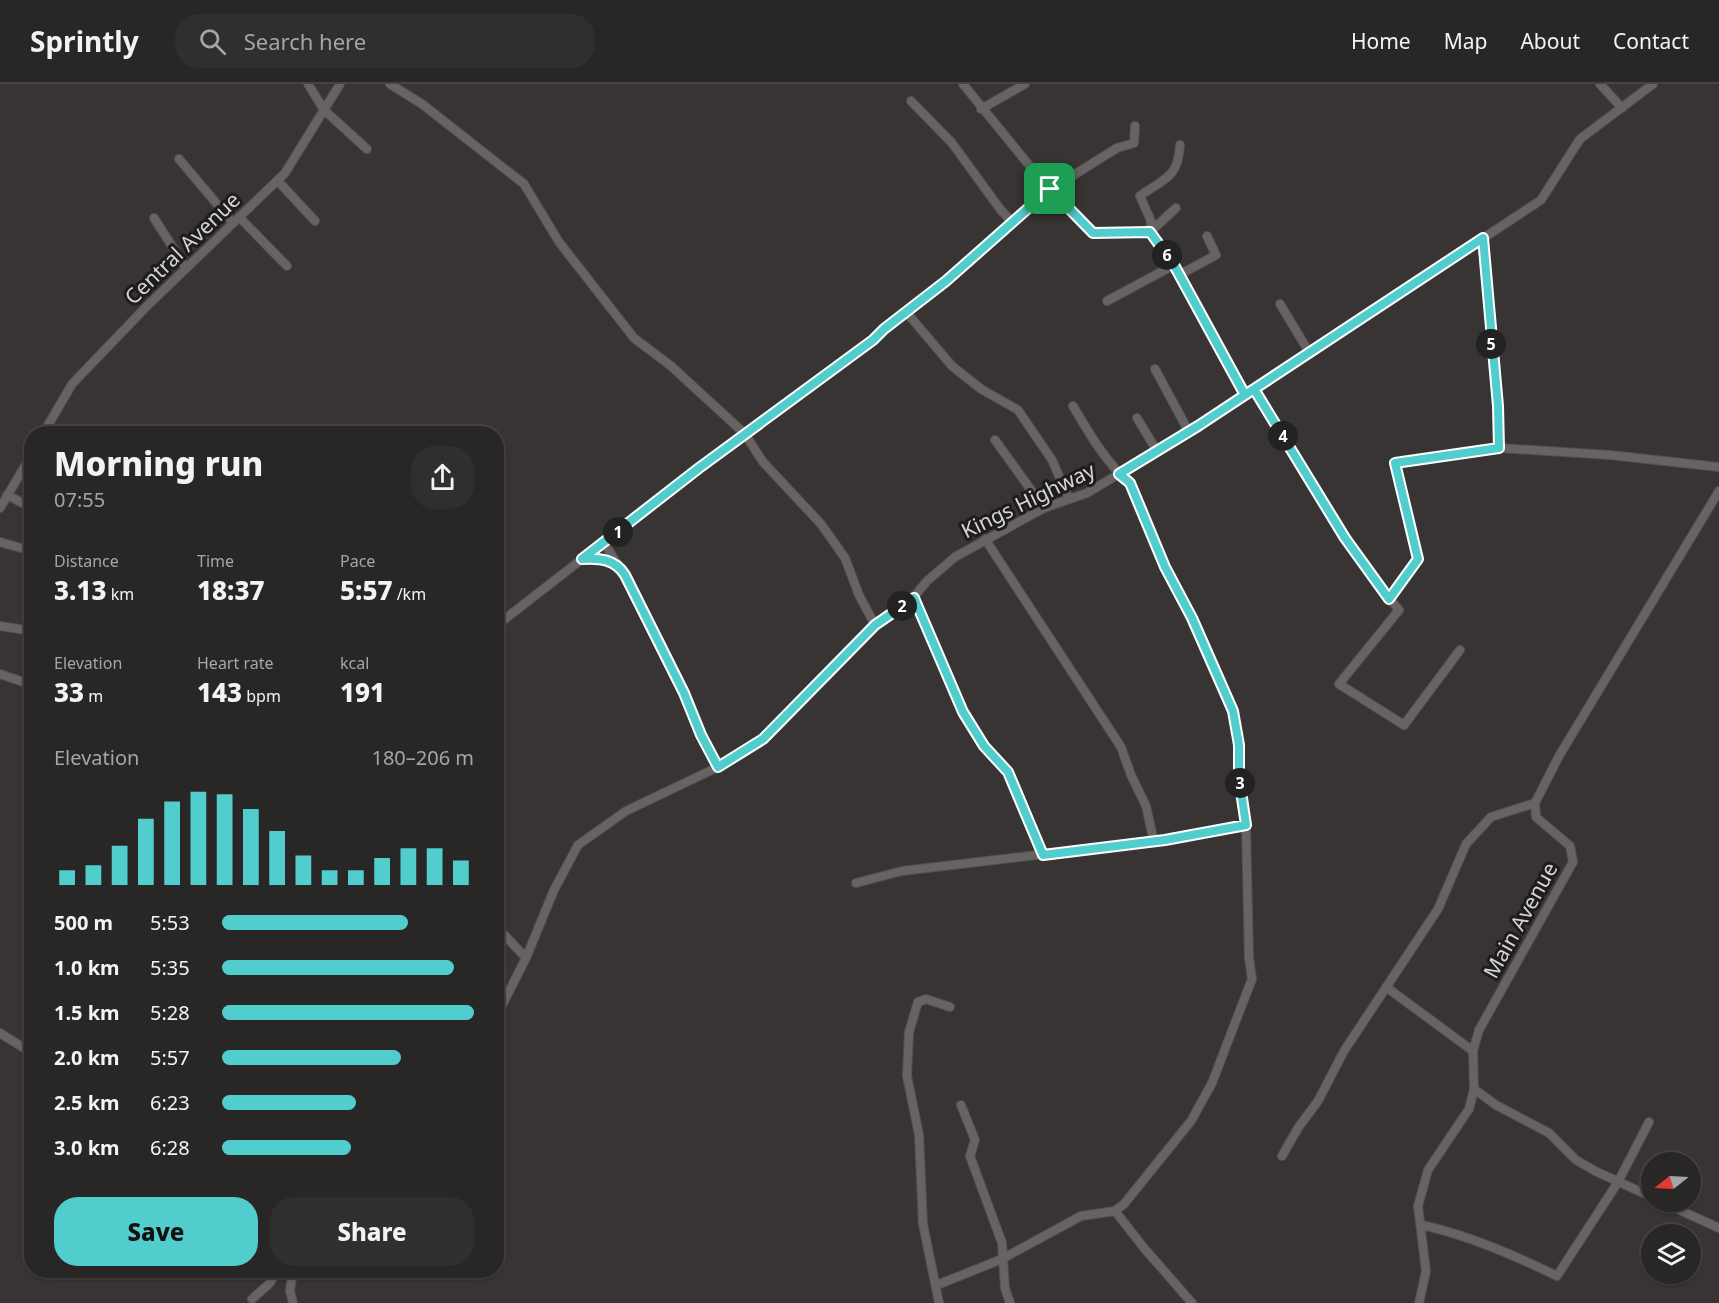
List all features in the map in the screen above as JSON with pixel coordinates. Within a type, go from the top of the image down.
[{"type":"street","points":[[308,84],[324,110],[367,149]]},
{"type":"street","name":"Central Avenue","points":[[48,426],[72,384],[186,268],[285,173],[340,84]]},
{"type":"street","points":[[390,84],[422,104],[524,184],[559,242],[634,338],[671,366],[745,434],[764,462],[821,524],[845,558],[859,595],[875,625]]},
{"type":"street","points":[[963,84],[981,109],[1050,189],[1093,233],[1150,232],[1176,208]]},
{"type":"street","points":[[981,109],[1024,84]]},
{"type":"street","points":[[1600,84],[1622,108]]},
{"type":"street","name":"Kings Highway","points":[[504,1001],[526,958],[554,890],[578,846],[626,811],[718,767],[763,739],[875,625],[914,598],[927,581],[955,557],[1044,508],[1087,493],[1189,432],[1541,200],[1580,139],[1653,84]]},
{"type":"street","points":[[911,101],[952,143],[1000,209],[1013,223]]},
{"type":"street","points":[[504,620],[745,434],[801,395],[907,313],[1050,189],[1118,148],[1134,143],[1135,126]]},
{"type":"street","points":[[1180,145],[1179,163],[1166,181],[1140,196],[1151,221],[1150,232],[1174,265],[1245,395]]},
{"type":"street","points":[[179,159],[236,220],[287,266]]},
{"type":"street","points":[[278,181],[315,221]]},
{"type":"street","points":[[154,218],[186,268]]},
{"type":"street","points":[[1179,275],[1216,255],[1207,236]]},
{"type":"street","points":[[1483,238],[1498,406],[1499,448]]},
{"type":"street","points":[[1107,301],[1174,265]]},
{"type":"street","points":[[1280,304],[1309,352]]},
{"type":"street","points":[[907,313],[952,366],[981,389],[1018,410],[1052,460],[1070,499]]},
{"type":"street","points":[[1155,369],[1189,432]]},
{"type":"street","points":[[1254,389],[1345,538],[1399,610],[1339,684],[1404,725],[1460,650]]},
{"type":"street","points":[[937,1285],[1002,1258],[1081,1216],[1115,1211],[1124,1204],[1191,1120],[1212,1083],[1252,979],[1246,825],[1239,778],[1239,745],[1233,711],[1192,618],[1165,567],[1130,483],[1119,474],[1088,433],[1073,406]]},
{"type":"street","points":[[1137,418],[1157,451]]},
{"type":"street","points":[[995,440],[1044,508]]},
{"type":"street","points":[[1389,599],[1418,559],[1395,463],[1499,448],[1610,455],[1719,467]]},
{"type":"street","points":[[0,508],[24,467]]},
{"type":"street","points":[[1282,1156],[1298,1128],[1318,1101],[1344,1051],[1438,909],[1466,844],[1491,817],[1535,803],[1559,756],[1719,490]]},
{"type":"street","points":[[7,495],[24,504]]},
{"type":"street","points":[[985,539],[1121,747],[1146,806],[1154,842]]},
{"type":"street","points":[[0,542],[24,549]]},
{"type":"street","points":[[604,543],[650,624],[718,767]]},
{"type":"street","points":[[582,559],[606,560],[619,566]]},
{"type":"street","points":[[914,598],[963,712],[984,746],[1008,772],[1043,855]]},
{"type":"street","points":[[0,626],[24,630]]},
{"type":"street","points":[[0,674],[24,682]]},
{"type":"street","name":"Main Avenue","points":[[1419,1303],[1426,1271],[1418,1206],[1428,1170],[1469,1109],[1474,1089],[1473,1051],[1479,1030],[1533,938],[1573,862],[1570,846],[1536,817],[1535,803]]},
{"type":"street","points":[[856,883],[902,872],[1154,842],[1246,825]]},
{"type":"street","points":[[504,935],[526,958]]},
{"type":"street","points":[[1386,987],[1473,1051]]},
{"type":"street","points":[[939,1303],[923,1224],[919,1135],[907,1076],[909,1032],[918,1002],[926,999],[950,1007]]},
{"type":"street","points":[[0,1033],[24,1048]]},
{"type":"street","points":[[1474,1089],[1496,1105],[1549,1133],[1576,1160],[1641,1192]]},
{"type":"street","points":[[961,1105],[975,1140],[970,1156],[1002,1243],[1005,1288],[1011,1303]]},
{"type":"street","points":[[1421,1226],[1444,1230],[1520,1258],[1557,1276],[1618,1182],[1649,1122]]},
{"type":"street","points":[[1115,1211],[1188,1301]]},
{"type":"street","points":[[1684,1212],[1719,1228]]},
{"type":"street","points":[[252,1299],[273,1278]]},
{"type":"street","points":[[292,1278],[290,1291],[293,1303]]},
{"type":"route","points":[[1050,189],[946,281],[873,340],[699,468],[582,559],[606,560],[619,566],[625,575],[718,767],[763,739],[875,625],[914,598],[963,712],[984,746],[1008,772],[1018,791],[1043,855],[1165,840],[1246,825],[1239,778],[1239,745],[1233,711],[1192,618],[1165,567],[1130,483],[1119,474],[1198,426],[1254,389],[1345,538],[1389,599],[1418,559],[1395,463],[1499,448],[1498,406],[1483,238],[1377,307],[1245,395],[1174,265],[1150,232],[1093,233],[1050,189]]}]
